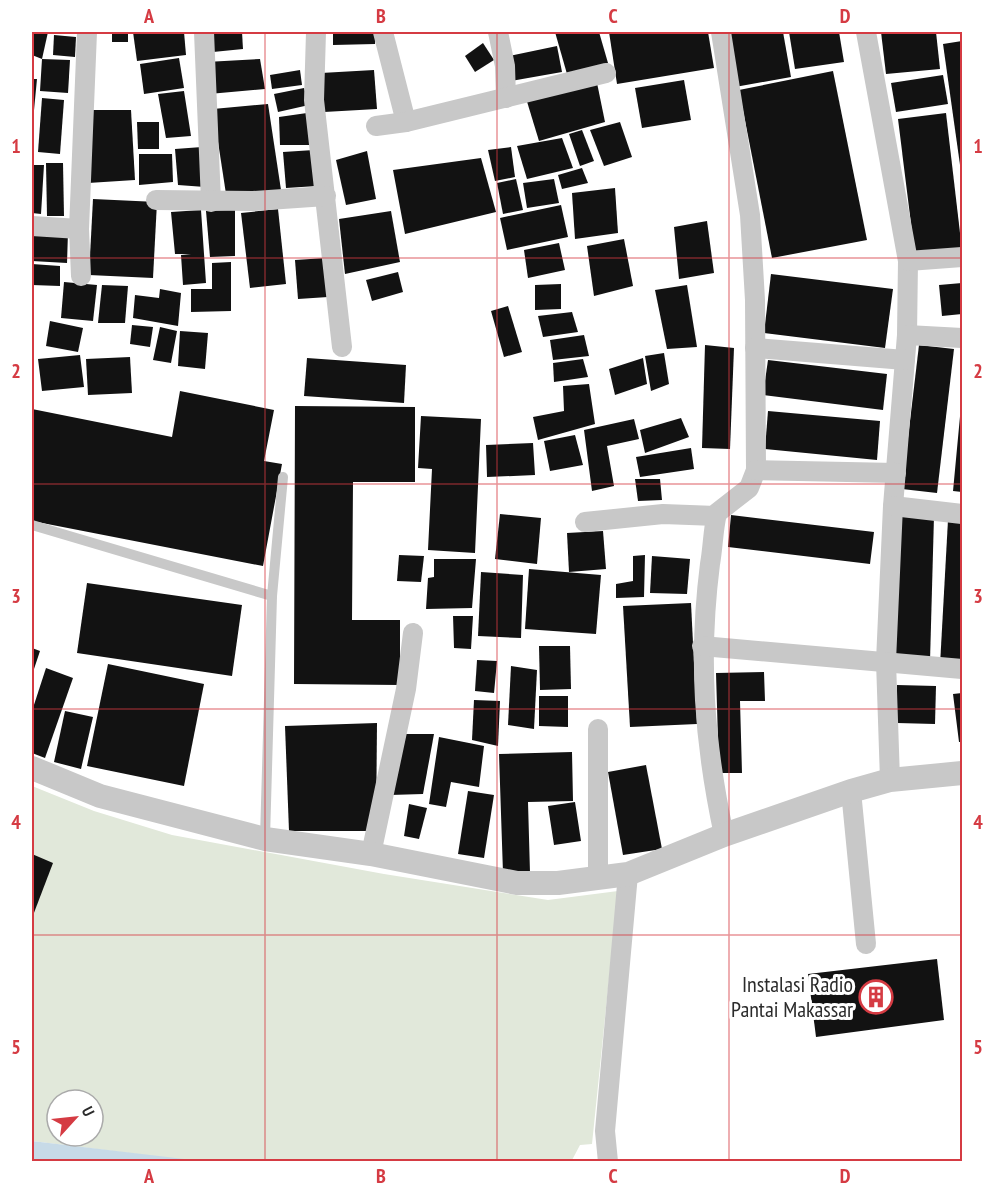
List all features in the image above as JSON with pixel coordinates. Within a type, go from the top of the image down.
[{"type":"street","points":[[81,276],[79,229],[87,32]]},
{"type":"street","points":[[204,32],[211,202]]},
{"type":"street","points":[[316,32],[314,100],[342,347]]},
{"type":"street","points":[[383,32],[406,122]]},
{"type":"street","points":[[498,32],[505,66],[507,98]]},
{"type":"street","points":[[721,32],[750,215],[755,348],[756,470],[749,488],[723,506],[716,516],[702,646],[709,759],[724,835]]},
{"type":"street","points":[[866,32],[908,261],[907,335],[893,507],[886,661],[890,780]]},
{"type":"street","points":[[376,126],[406,122],[606,73]]},
{"type":"street","points":[[156,200],[211,202],[326,196]]},
{"type":"street","points":[[32,226],[79,229]]},
{"type":"street","points":[[908,261],[963,257]]},
{"type":"street","points":[[907,335],[963,338]]},
{"type":"street","points":[[755,348],[905,360]]},
{"type":"street","points":[[756,470],[896,473]]},
{"type":"street","points":[[893,507],[963,514]]},
{"type":"street","points":[[585,522],[663,514],[716,516]]},
{"type":"street","points":[[371,854],[406,689],[413,633]]},
{"type":"street","points":[[702,646],[963,669]]},
{"type":"street","points":[[598,729],[598,878]]},
{"type":"street","points":[[32,768],[100,796],[265,839],[371,854],[516,883],[558,883],[628,874],[724,835],[850,791],[890,780],[963,773]]},
{"type":"street","points":[[850,791],[866,944]]},
{"type":"street","points":[[608,1161],[605,1131],[628,874]]},
{"type":"lane","points":[[265,839],[272,596],[283,477]]},
{"type":"lane","points":[[32,525],[272,596]]},
{"type":"shaded area","points":[[32,786],[94,811],[172,835],[384,874],[548,900],[618,891],[592,1144],[580,1145],[571,1162],[201,1162],[88,1148],[105,1148],[105,1088],[45,1088],[45,1143],[32,1141]]},
{"type":"water","points":[[32,1141],[45,1143],[45,1148],[91,1148],[201,1161],[32,1161]]},
{"type":"building","points":[[32,32],[48,32],[42,59],[32,55]]},
{"type":"building","points":[[112,32],[128,32],[128,42],[112,42]]},
{"type":"building","points":[[133,32],[184,32],[186,55],[137,61]]},
{"type":"building","points":[[242,32],[243,49],[213,52],[211,34]]},
{"type":"building","points":[[333,32],[375,32],[375,44],[333,45]]},
{"type":"building","points":[[555,32],[599,32],[608,63],[567,74]]},
{"type":"building","points":[[609,32],[708,32],[714,68],[617,84]]},
{"type":"building","points":[[725,32],[783,32],[791,77],[735,87]]},
{"type":"building","points":[[789,32],[839,32],[844,62],[795,69]]},
{"type":"building","points":[[881,32],[936,32],[940,69],[886,74]]},
{"type":"building","points":[[54,35],[76,37],[75,57],[53,55]]},
{"type":"building","points":[[962,41],[962,172],[961,172],[943,44]]},
{"type":"building","points":[[483,43],[494,60],[475,72],[465,56]]},
{"type":"building","points":[[557,46],[562,72],[511,81],[505,57]]},
{"type":"building","points":[[179,58],[184,88],[144,94],[140,64]]},
{"type":"building","points":[[42,59],[70,60],[68,93],[40,91]]},
{"type":"building","points":[[260,59],[265,89],[209,94],[206,62]]},
{"type":"building","points":[[300,70],[302,85],[272,89],[270,75]]},
{"type":"building","points":[[374,70],[377,109],[324,112],[321,73]]},
{"type":"building","points":[[833,71],[867,240],[772,258],[739,90]]},
{"type":"building","points":[[943,75],[948,104],[896,112],[891,83]]},
{"type":"building","points":[[596,78],[605,122],[539,141],[525,95]]},
{"type":"building","points":[[32,79],[37,79],[34,110],[32,110]]},
{"type":"building","points":[[684,80],[691,120],[642,128],[635,88]]},
{"type":"building","points":[[304,88],[309,105],[278,112],[274,94]]},
{"type":"building","points":[[184,91],[191,136],[166,138],[158,94]]},
{"type":"building","points":[[42,98],[64,100],[60,154],[38,152]]},
{"type":"building","points":[[268,104],[281,190],[226,194],[213,109]]},
{"type":"building","points":[[84,110],[131,110],[135,180],[88,183]]},
{"type":"building","points":[[307,113],[311,145],[280,145],[279,117]]},
{"type":"building","points":[[946,113],[962,250],[915,256],[898,119]]},
{"type":"building","points":[[137,122],[159,122],[159,149],[138,149]]},
{"type":"building","points":[[620,122],[632,157],[604,166],[590,130]]},
{"type":"building","points":[[582,130],[594,161],[580,166],[569,134]]},
{"type":"building","points":[[562,138],[573,168],[527,179],[517,146]]},
{"type":"building","points":[[202,147],[205,187],[178,185],[175,149]]},
{"type":"building","points":[[511,147],[515,177],[495,181],[488,150]]},
{"type":"building","points":[[314,150],[317,186],[286,188],[283,152]]},
{"type":"building","points":[[367,151],[376,199],[346,205],[336,160]]},
{"type":"building","points":[[139,154],[172,154],[173,182],[139,185]]},
{"type":"building","points":[[481,158],[496,212],[405,234],[393,170]]},
{"type":"building","points":[[46,163],[63,163],[64,216],[47,216]]},
{"type":"building","points":[[32,165],[44,165],[41,214],[32,213]]},
{"type":"building","points":[[582,168],[588,183],[562,189],[558,175]]},
{"type":"building","points":[[516,179],[523,210],[503,214],[497,183]]},
{"type":"building","points":[[554,179],[559,203],[527,208],[523,183]]},
{"type":"building","points":[[615,188],[618,233],[575,239],[572,193]]},
{"type":"building","points":[[93,199],[157,202],[153,278],[89,275]]},
{"type":"building","points":[[561,205],[568,237],[507,250],[500,218]]},
{"type":"building","points":[[278,209],[286,284],[250,288],[241,213]]},
{"type":"building","points":[[201,210],[206,283],[183,285],[181,255],[191,254],[175,254],[171,212]]},
{"type":"building","points":[[235,210],[235,256],[210,257],[206,211]]},
{"type":"building","points":[[391,211],[400,262],[345,274],[339,219]]},
{"type":"building","points":[[707,221],[714,273],[679,279],[674,227]]},
{"type":"building","points":[[32,229],[68,231],[67,263],[32,261]]},
{"type":"building","points":[[624,239],[633,286],[594,296],[587,246]]},
{"type":"building","points":[[559,243],[565,270],[528,278],[524,250]]},
{"type":"building","points":[[326,258],[328,297],[298,299],[295,260]]},
{"type":"building","points":[[231,262],[231,311],[191,312],[191,289],[212,289],[212,263]]},
{"type":"building","points":[[32,264],[60,266],[60,286],[32,285]]},
{"type":"building","points":[[398,272],[403,292],[372,301],[366,280]]},
{"type":"building","points":[[771,274],[893,289],[885,348],[764,333]]},
{"type":"building","points":[[64,282],[97,285],[93,321],[61,318]]},
{"type":"building","points":[[962,283],[962,314],[942,316],[939,285]]},
{"type":"building","points":[[561,284],[561,309],[535,310],[535,285]]},
{"type":"building","points":[[102,285],[128,286],[125,323],[98,323]]},
{"type":"building","points":[[687,285],[697,347],[667,349],[655,290]]},
{"type":"building","points":[[160,289],[181,293],[178,326],[133,318],[135,295],[159,298]]},
{"type":"building","points":[[508,306],[522,352],[504,357],[491,311]]},
{"type":"building","points":[[572,312],[578,332],[543,337],[538,316]]},
{"type":"building","points":[[50,321],[83,328],[78,352],[46,346]]},
{"type":"building","points":[[132,325],[153,327],[150,347],[130,344]]},
{"type":"building","points":[[160,327],[177,331],[171,363],[153,360]]},
{"type":"building","points":[[180,331],[208,333],[205,369],[178,366]]},
{"type":"building","points":[[584,335],[589,356],[553,360],[550,340]]},
{"type":"building","points":[[705,345],[734,348],[730,449],[702,448]]},
{"type":"building","points":[[919,345],[954,349],[937,493],[902,489]]},
{"type":"building","points":[[664,353],[669,384],[651,391],[645,356]]},
{"type":"building","points":[[80,355],[84,387],[42,391],[38,359]]},
{"type":"building","points":[[130,357],[132,393],[88,395],[86,359]]},
{"type":"building","points":[[307,358],[406,365],[404,403],[304,396]]},
{"type":"building","points":[[643,358],[647,384],[615,395],[609,369]]},
{"type":"building","points":[[583,359],[588,377],[554,382],[553,363]]},
{"type":"building","points":[[768,360],[887,374],[883,410],[763,395]]},
{"type":"building","points":[[589,384],[595,424],[538,440],[533,417],[564,411],[563,386]]},
{"type":"building","points":[[180,391],[274,410],[264,461],[282,464],[263,566],[32,521],[32,409],[172,437]]},
{"type":"building","points":[[295,406],[415,407],[415,482],[353,482],[352,620],[400,620],[400,685],[294,684]]},
{"type":"building","points":[[962,406],[962,492],[953,491]]},
{"type":"building","points":[[768,411],[880,421],[877,460],[765,449]]},
{"type":"building","points":[[421,416],[481,419],[475,553],[428,550],[432,469],[418,468]]},
{"type":"building","points":[[681,418],[689,437],[645,453],[640,430]]},
{"type":"building","points":[[634,419],[639,439],[607,446],[614,486],[592,491],[584,430]]},
{"type":"building","points":[[575,435],[583,465],[550,471],[544,441]]},
{"type":"building","points":[[533,443],[535,475],[487,477],[486,445]]},
{"type":"building","points":[[691,448],[694,469],[640,477],[636,457]]},
{"type":"building","points":[[635,479],[660,479],[662,500],[638,501]]},
{"type":"building","points":[[500,514],[541,518],[537,564],[495,559]]},
{"type":"building","points":[[898,514],[934,516],[930,661],[895,659]]},
{"type":"building","points":[[731,515],[874,532],[870,564],[728,547]]},
{"type":"building","points":[[948,520],[962,521],[962,666],[940,665]]},
{"type":"building","points":[[603,531],[606,569],[569,572],[567,533]]},
{"type":"building","points":[[399,555],[424,556],[421,582],[397,581]]},
{"type":"building","points":[[645,555],[644,597],[616,598],[616,584],[633,581],[633,556]]},
{"type":"building","points":[[652,556],[690,559],[687,594],[650,593]]},
{"type":"building","points":[[434,559],[476,559],[472,608],[426,609],[428,578],[434,577]]},
{"type":"building","points":[[529,569],[601,575],[596,634],[525,629]]},
{"type":"building","points":[[481,572],[523,575],[521,638],[478,636]]},
{"type":"building","points":[[87,583],[242,605],[232,676],[77,653]]},
{"type":"building","points":[[691,603],[697,724],[630,727],[623,606]]},
{"type":"building","points":[[453,616],[473,616],[471,649],[454,648]]},
{"type":"building","points":[[539,646],[570,646],[571,689],[540,690]]},
{"type":"building","points":[[32,648],[40,651],[32,675]]},
{"type":"building","points":[[477,660],[497,661],[494,693],[475,691]]},
{"type":"building","points":[[108,664],[204,684],[184,786],[87,766]]},
{"type":"building","points":[[511,666],[537,670],[534,729],[508,725]]},
{"type":"building","points":[[46,668],[73,678],[45,758],[32,753],[32,711]]},
{"type":"building","points":[[764,672],[765,701],[740,701],[742,773],[719,773],[716,673]]},
{"type":"building","points":[[897,685],[936,686],[935,724],[897,723]]},
{"type":"building","points":[[962,693],[962,742],[959,742],[953,694]]},
{"type":"building","points":[[539,696],[568,696],[568,727],[539,726]]},
{"type":"building","points":[[474,700],[500,701],[498,746],[472,740]]},
{"type":"building","points":[[65,711],[93,717],[81,769],[54,762]]},
{"type":"building","points":[[377,723],[376,831],[289,831],[285,726]]},
{"type":"building","points":[[399,734],[434,734],[423,794],[390,795]]},
{"type":"building","points":[[439,737],[484,746],[479,787],[451,782],[446,807],[429,804]]},
{"type":"building","points":[[572,752],[573,801],[528,802],[530,873],[503,873],[499,754]]},
{"type":"building","points":[[646,765],[662,849],[623,855],[608,772]]},
{"type":"building","points":[[468,791],[494,795],[484,858],[458,854]]},
{"type":"building","points":[[575,802],[581,841],[554,845],[548,806]]},
{"type":"building","points":[[409,804],[427,808],[419,839],[404,836]]},
{"type":"building","points":[[32,854],[53,863],[32,918]]},
{"type":"building","name":"Instalasi Radio Pantai Makassar","points":[[937,959],[944,1020],[816,1037],[808,974]]},
{"type":"place","name":"Instalasi Radio Pantai Makassar","points":[[876,997]]}]
